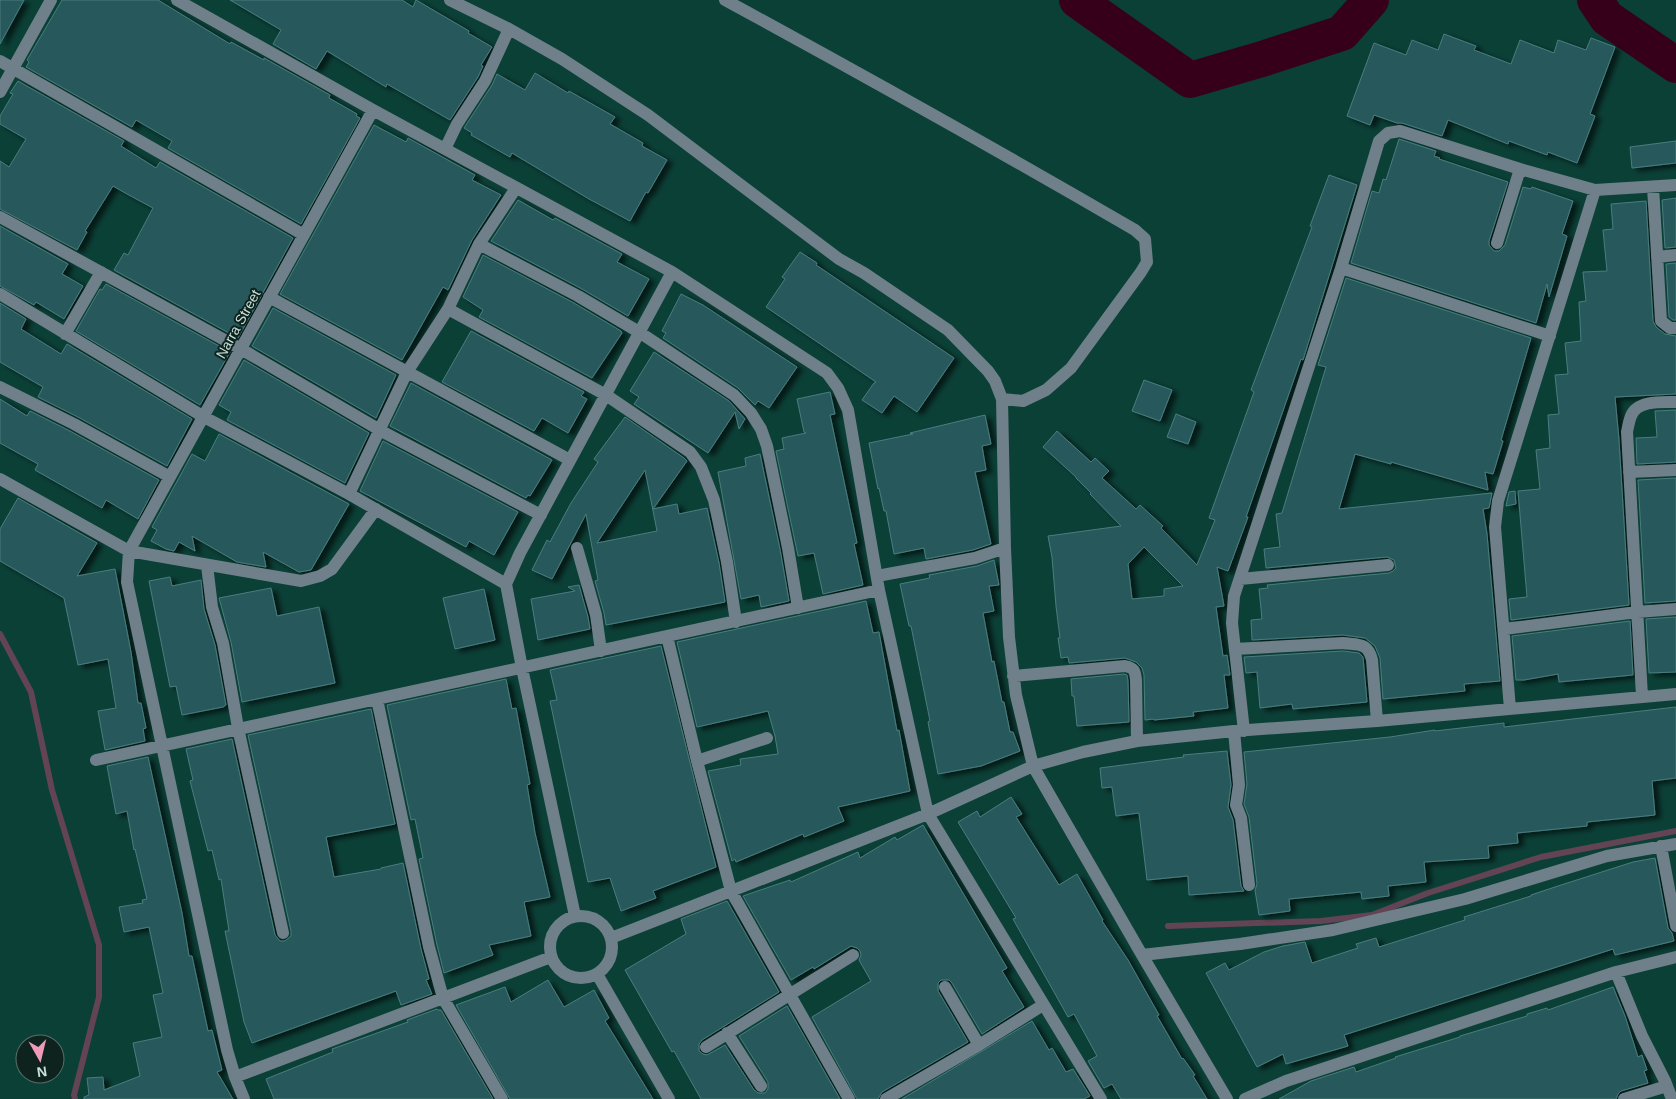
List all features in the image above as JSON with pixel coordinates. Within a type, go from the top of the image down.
[{"type":"street","points":[[0,92],[51,0]]},
{"type":"street","points":[[177,0],[445,150],[672,272],[827,373],[838,388],[848,410],[876,576],[928,814],[1101,1099]]},
{"type":"street","points":[[450,0],[509,29],[562,59],[648,115],[839,259],[864,273],[948,330],[988,371],[995,381],[1002,399],[1009,637],[1013,676],[1033,766],[1227,1099]]},
{"type":"street","points":[[725,0],[849,67],[1042,176],[1135,230],[1145,239],[1147,262],[1071,368],[1046,390],[1023,401],[1002,399]]},
{"type":"street","points":[[445,150],[458,124],[485,81],[509,29]]},
{"type":"street","points":[[0,61],[304,235]]},
{"type":"street","name":"Narra Street","points":[[130,552],[373,110]]},
{"type":"street","points":[[1248,885],[1241,818],[1236,805],[1239,785],[1239,731],[1232,623],[1234,596],[1341,268],[1379,140],[1388,133],[1400,130],[1520,170],[1595,190],[1676,184]]},
{"type":"street","points":[[1497,243],[1520,170]]},
{"type":"street","points":[[1653,187],[1662,321],[1670,328],[1676,328]]},
{"type":"street","points":[[349,494],[407,372],[448,309],[479,244],[516,188]]},
{"type":"street","points":[[1510,709],[1495,527],[1498,501],[1595,190]]},
{"type":"street","points":[[0,217],[241,349],[379,430],[540,514]]},
{"type":"street","points":[[479,244],[578,296],[639,332],[734,395],[751,413],[761,429],[767,446],[798,608]]},
{"type":"street","points":[[1657,257],[1676,254]]},
{"type":"street","points":[[1341,268],[1550,336]]},
{"type":"street","points":[[66,334],[101,272]]},
{"type":"street","points":[[575,916],[506,584],[540,514],[672,272]]},
{"type":"street","points":[[0,294],[204,417],[349,494],[506,584]]},
{"type":"street","points":[[269,297],[570,460]]},
{"type":"street","points":[[448,309],[606,395],[690,452],[701,467],[714,500],[727,562],[736,622]]},
{"type":"street","points":[[0,387],[74,424],[170,478]]},
{"type":"street","points":[[1642,696],[1627,432],[1631,414],[1639,407],[1650,403],[1676,402]]},
{"type":"street","points":[[1629,472],[1676,470]]},
{"type":"street","points":[[0,479],[130,552],[301,582],[320,576],[332,569],[376,509]]},
{"type":"street","points":[[577,548],[596,615],[601,651]]},
{"type":"street","points":[[876,576],[975,558],[1005,548]]},
{"type":"street","points":[[130,552],[127,582],[227,1050],[244,1099]]},
{"type":"street","points":[[207,565],[212,607],[223,643],[238,728],[283,933]]},
{"type":"street","points":[[1240,579],[1388,565]]},
{"type":"street","points":[[96,760],[879,590]]},
{"type":"street","points":[[1504,629],[1636,612],[1676,609]]},
{"type":"street","points":[[667,636],[731,891],[849,1099]]},
{"type":"street","points":[[1235,649],[1343,644],[1366,647],[1370,652],[1372,660],[1376,721]]},
{"type":"street","points":[[1013,676],[1125,666],[1132,668],[1135,671],[1136,680],[1137,741]]},
{"type":"street","points":[[611,938],[928,814],[1033,766],[1083,752],[1137,741],[1239,731],[1376,721],[1676,694]]},
{"type":"street","points":[[377,699],[428,947],[443,998],[502,1099]]},
{"type":"street","points":[[697,761],[767,738]]},
{"type":"street","points":[[1142,955],[1240,944],[1333,930],[1465,899],[1607,856],[1676,844]]},
{"type":"street","points":[[1661,846],[1676,926]]},
{"type":"street","points":[[575,916],[593,918],[607,930],[611,938],[610,958],[605,967],[597,974],[588,977],[579,978],[562,972],[555,965],[551,957],[552,936],[557,927],[565,920],[575,916]]},
{"type":"street","points":[[706,1047],[852,955]]},
{"type":"street","points":[[235,1077],[551,957]]},
{"type":"street","points":[[1245,1099],[1286,1081],[1616,972],[1676,957]]},
{"type":"street","points":[[1616,972],[1642,1036],[1672,1099]]},
{"type":"street","points":[[597,974],[669,1099]]},
{"type":"street","points":[[945,987],[979,1045]]},
{"type":"street","points":[[886,1099],[1044,1005]]},
{"type":"street","points":[[728,1033],[760,1086]]},
{"type":"street","points":[[1624,1099],[1667,1086]]},
{"type":"building","points":[[0,0],[24,0],[0,44]]},
{"type":"building","points":[[62,0],[158,0],[230,44],[231,42],[264,60],[264,58],[330,95],[329,98],[357,114],[356,116],[360,118],[301,224],[168,148],[172,141],[136,120],[132,127],[26,67],[29,62],[27,60]]},
{"type":"building","points":[[230,0],[402,0],[413,7],[416,0],[469,31],[468,33],[492,47],[481,65],[483,66],[478,77],[450,120],[387,84],[386,87],[327,51],[316,69],[273,44],[281,30]]},
{"type":"building","points":[[1444,34],[1476,46],[1474,50],[1511,64],[1520,40],[1554,53],[1558,40],[1586,50],[1591,38],[1615,47],[1590,114],[1595,116],[1577,163],[1548,152],[1547,155],[1509,141],[1508,144],[1448,120],[1442,136],[1374,115],[1370,125],[1347,116],[1374,43],[1406,55],[1412,40],[1438,50]]},
{"type":"building","points":[[535,73],[568,93],[569,91],[615,117],[610,124],[643,143],[642,146],[667,160],[630,221],[512,153],[510,157],[471,135],[472,133],[464,128],[497,74],[525,90]]},
{"type":"building","points":[[18,81],[124,141],[121,146],[156,168],[160,162],[293,238],[238,338],[114,270],[124,253],[128,255],[153,208],[113,186],[85,231],[87,232],[77,250],[0,209],[0,161],[9,167],[26,139],[0,124],[0,116],[13,94],[10,93]]},
{"type":"building","points":[[374,125],[406,142],[408,138],[475,175],[472,180],[501,195],[472,240],[448,290],[443,287],[402,360],[280,294]]},
{"type":"building","points":[[1399,139],[1436,151],[1434,156],[1439,159],[1508,182],[1489,241],[1489,245],[1494,251],[1499,251],[1505,245],[1523,187],[1531,189],[1532,187],[1573,201],[1562,234],[1567,236],[1549,297],[1547,284],[1536,323],[1351,263],[1372,191],[1379,193],[1383,179],[1386,180]]},
{"type":"building","points":[[1676,141],[1676,163],[1632,168],[1630,147]]},
{"type":"building","points":[[1329,175],[1357,185],[1303,360],[1301,359],[1246,517],[1248,517],[1228,571],[1217,567],[1224,606],[1216,607],[1223,656],[1227,655],[1230,675],[1224,675],[1228,708],[1193,712],[1194,716],[1145,720],[1144,675],[1142,668],[1136,662],[1125,658],[1069,663],[1068,657],[1061,658],[1052,557],[1048,536],[1121,526],[1076,477],[1043,447],[1057,431],[1091,462],[1095,458],[1109,471],[1102,478],[1136,509],[1140,505],[1163,526],[1161,528],[1197,565],[1215,520],[1209,518],[1254,392],[1251,390],[1312,227],[1310,226]],"holes":[[[1144,547],[1183,586],[1164,589],[1164,596],[1132,599],[1128,564]]]},
{"type":"building","points":[[1676,198],[1676,247],[1665,248],[1662,200]]},
{"type":"building","points":[[518,200],[553,220],[555,218],[622,254],[617,262],[649,279],[628,316],[582,289],[491,241]]},
{"type":"building","points":[[1646,201],[1653,321],[1656,327],[1665,334],[1676,336],[1676,394],[1615,397],[1629,605],[1511,620],[1509,599],[1527,597],[1518,491],[1540,489],[1536,450],[1550,448],[1548,415],[1559,414],[1555,375],[1568,374],[1565,343],[1581,341],[1579,302],[1586,301],[1583,272],[1607,271],[1603,230],[1613,229],[1611,204]]},
{"type":"building","points":[[0,226],[68,264],[62,274],[83,286],[64,319],[36,302],[34,305],[0,286]]},
{"type":"building","points":[[800,252],[817,263],[816,265],[954,358],[917,412],[894,396],[882,413],[862,400],[876,382],[766,307],[785,279],[782,277]]},
{"type":"building","points":[[483,255],[574,303],[621,331],[622,333],[592,378],[479,317],[483,310],[463,297]]},
{"type":"building","points":[[1676,263],[1676,320],[1673,320],[1669,317],[1666,264]]},
{"type":"building","points":[[1346,278],[1531,338],[1493,474],[1485,472],[1488,490],[1391,462],[1391,464],[1355,454],[1339,509],[1492,493],[1489,508],[1483,509],[1487,534],[1500,681],[1464,684],[1465,691],[1383,699],[1380,658],[1375,646],[1365,638],[1343,635],[1252,640],[1251,620],[1262,619],[1259,589],[1268,588],[1267,585],[1389,573],[1396,568],[1394,560],[1387,557],[1266,568],[1264,549],[1280,547],[1276,514],[1282,513],[1326,367],[1318,365]]},
{"type":"building","points":[[106,284],[230,352],[200,405],[76,331],[100,289],[102,290]]},
{"type":"building","points":[[681,294],[703,305],[797,367],[769,408],[758,401],[755,405],[738,388],[663,338],[666,333],[662,331]]},
{"type":"building","points":[[0,303],[26,319],[21,329],[61,354],[67,344],[192,419],[167,466],[38,397],[43,387],[0,362]]},
{"type":"building","points":[[273,308],[396,375],[376,418],[252,346]]},
{"type":"building","points":[[471,331],[584,392],[581,396],[587,399],[568,433],[542,418],[534,431],[442,382]]},
{"type":"building","points":[[654,352],[729,401],[745,419],[739,429],[735,412],[708,453],[634,404],[639,397],[630,391]]},
{"type":"building","points":[[244,360],[369,433],[345,483],[227,420],[231,412],[219,405]]},
{"type":"building","points":[[1144,380],[1172,390],[1160,421],[1132,411]]},
{"type":"building","points":[[411,383],[552,460],[530,496],[528,495],[526,498],[390,426]]},
{"type":"building","points":[[830,392],[835,414],[830,415],[857,543],[854,544],[863,585],[823,594],[814,553],[798,556],[776,451],[784,449],[782,438],[806,433],[804,432],[797,399]]},
{"type":"building","points":[[0,399],[27,416],[30,411],[70,431],[159,480],[138,519],[106,500],[102,508],[35,470],[38,464],[0,443]]},
{"type":"building","points":[[1676,410],[1676,462],[1637,464],[1636,438],[1657,437],[1655,411]]},
{"type":"building","points":[[1176,414],[1196,422],[1188,444],[1167,437]]},
{"type":"building","points":[[985,415],[991,444],[982,446],[986,470],[975,472],[991,544],[973,550],[926,559],[924,548],[894,554],[886,511],[884,511],[878,489],[869,443],[913,434],[910,433]]},
{"type":"building","points":[[625,417],[687,461],[653,509],[677,504],[679,514],[707,508],[725,602],[606,625],[595,581],[598,580],[586,514],[552,579],[532,570],[547,540],[550,542],[571,503],[598,462],[594,459]],"holes":[[[645,470],[657,531],[597,543]]]},
{"type":"building","points":[[219,434],[349,504],[311,570],[299,572],[263,552],[266,567],[237,562],[192,536],[195,551],[179,542],[174,551],[151,541],[157,530],[152,527],[192,454],[205,461]]},
{"type":"building","points":[[383,441],[518,512],[494,555],[469,541],[466,547],[360,491]]},
{"type":"building","points":[[760,454],[789,601],[761,607],[759,595],[741,599],[718,472],[746,466],[745,458]]},
{"type":"building","points":[[1676,478],[1676,601],[1645,603],[1638,480]]},
{"type":"building","points":[[1515,491],[1516,504],[1506,506],[1509,492]]},
{"type":"building","points":[[18,498],[97,543],[77,576],[115,569],[131,652],[138,703],[141,703],[146,728],[143,729],[145,741],[105,750],[98,711],[116,708],[108,659],[78,665],[64,598],[0,561],[0,529]]},
{"type":"building","points":[[994,560],[999,585],[989,586],[994,611],[983,613],[992,662],[994,661],[1010,732],[1013,732],[1020,751],[981,766],[938,774],[928,722],[930,721],[911,626],[909,626],[900,584],[930,578],[929,575],[977,566]]},
{"type":"building","points":[[170,577],[172,586],[201,580],[204,609],[215,645],[226,705],[223,707],[182,715],[176,686],[170,687],[149,581]]},
{"type":"building","points":[[579,585],[590,629],[538,640],[531,599],[575,591],[568,587]]},
{"type":"building","points":[[271,588],[277,616],[319,607],[335,683],[242,702],[231,642],[219,598]]},
{"type":"building","points":[[484,589],[495,640],[455,649],[443,598]]},
{"type":"building","points":[[866,601],[873,633],[879,632],[910,791],[838,807],[844,821],[804,837],[803,834],[736,862],[735,859],[732,861],[708,771],[741,765],[740,759],[778,754],[775,736],[768,711],[697,727],[677,642]]},
{"type":"building","points":[[1676,617],[1676,672],[1649,673],[1646,619]]},
{"type":"building","points":[[1630,621],[1633,675],[1559,682],[1558,674],[1516,680],[1512,636]]},
{"type":"building","points":[[661,646],[716,867],[653,891],[656,898],[621,911],[610,878],[588,882],[550,701],[557,700],[550,670]]},
{"type":"building","points":[[1343,651],[1359,653],[1363,657],[1367,702],[1293,709],[1292,704],[1260,708],[1257,672],[1246,673],[1244,657]]},
{"type":"building","points":[[1127,675],[1128,681],[1129,722],[1077,726],[1071,679]]},
{"type":"building","points":[[506,679],[512,709],[516,708],[530,784],[527,785],[535,833],[550,897],[524,902],[531,936],[489,945],[493,955],[444,973],[419,859],[423,858],[415,819],[411,820],[387,705]]},
{"type":"building","points":[[1676,707],[1676,778],[1652,781],[1655,815],[1587,822],[1587,826],[1517,833],[1518,843],[1488,846],[1489,858],[1424,862],[1426,882],[1388,886],[1389,896],[1362,899],[1361,892],[1289,899],[1290,911],[1259,915],[1249,817],[1244,804],[1247,784],[1244,752],[1390,737],[1435,730],[1504,723],[1504,727]]},
{"type":"building","points":[[371,709],[395,824],[326,837],[334,877],[381,869],[403,863],[429,979],[426,980],[432,994],[401,1005],[396,991],[252,1043],[244,1022],[225,931],[229,931],[221,879],[219,880],[212,850],[208,851],[190,781],[193,780],[186,749],[232,739],[275,935],[280,941],[285,941],[291,936],[291,931],[248,735]]},
{"type":"building","points":[[1227,751],[1231,785],[1228,807],[1233,820],[1241,886],[1244,891],[1189,895],[1188,876],[1147,880],[1139,813],[1116,816],[1112,787],[1102,788],[1100,768],[1184,757],[1183,755]]},
{"type":"building","points":[[148,757],[182,913],[189,956],[192,956],[208,1031],[212,1030],[222,1070],[217,1072],[233,1099],[84,1099],[84,1097],[89,1095],[87,1078],[103,1077],[104,1090],[140,1076],[133,1043],[162,1037],[153,995],[163,993],[149,927],[124,932],[119,907],[143,903],[142,900],[147,899],[134,850],[127,811],[116,814],[107,766]]},
{"type":"building","points":[[1011,797],[1022,814],[1016,817],[1059,885],[1077,874],[1102,921],[1128,960],[1159,1015],[1157,1016],[1182,1059],[1195,1075],[1193,1076],[1207,1099],[1121,1099],[1112,1084],[1104,1088],[1088,1061],[1097,1056],[1074,1014],[1068,1017],[1013,919],[1016,918],[958,822],[977,811],[980,817]]},
{"type":"building","points":[[923,825],[1007,968],[1002,971],[1024,1007],[982,1034],[952,983],[949,980],[941,980],[938,983],[938,991],[968,1042],[882,1092],[878,1099],[857,1099],[812,1017],[871,981],[859,960],[860,951],[851,946],[814,969],[813,967],[791,980],[743,896],[790,880],[791,882],[858,852],[860,858],[895,837],[897,840]]},
{"type":"building","points":[[1655,858],[1668,928],[1672,933],[1674,941],[1615,955],[1613,949],[1344,1035],[1348,1046],[1286,1064],[1283,1054],[1257,1067],[1206,973],[1225,963],[1229,970],[1264,952],[1305,942],[1312,963],[1358,948],[1356,944],[1376,938],[1379,947],[1465,920],[1464,917],[1558,886],[1633,862]]},
{"type":"building","points":[[727,901],[779,992],[702,1040],[699,1044],[699,1051],[707,1055],[725,1045],[754,1090],[758,1093],[765,1093],[768,1089],[768,1082],[739,1036],[787,1006],[840,1099],[701,1099],[625,970],[686,934],[681,919]]},
{"type":"building","points":[[548,980],[564,1007],[594,990],[609,1018],[605,1021],[653,1099],[510,1099],[456,1005],[505,987],[511,1002]]},
{"type":"building","points":[[1613,987],[1625,1016],[1638,1057],[1642,1055],[1647,1070],[1644,1071],[1648,1083],[1621,1091],[1616,1099],[1279,1099],[1311,1081],[1354,1067],[1356,1072],[1395,1057],[1527,1016],[1527,1014],[1547,1008],[1548,1010]]},
{"type":"building","points":[[437,1009],[441,1010],[493,1099],[274,1099],[266,1079],[333,1052],[332,1049],[408,1022],[407,1020]]},
{"type":"building","points":[[1032,1021],[1049,1050],[1052,1048],[1066,1072],[1073,1069],[1090,1096],[1084,1099],[902,1099]]},
{"type":"waterway","points":[[1077,0],[1190,80],[1342,33],[1371,0]]},
{"type":"waterway","points":[[1595,0],[1607,18],[1676,65]]},
{"type":"waterway","points":[[0,634],[31,692],[52,790],[99,945],[99,997],[74,1095],[75,1099]]},
{"type":"waterway","points":[[1168,926],[1321,921],[1372,915],[1428,893],[1541,857],[1676,831]]}]
